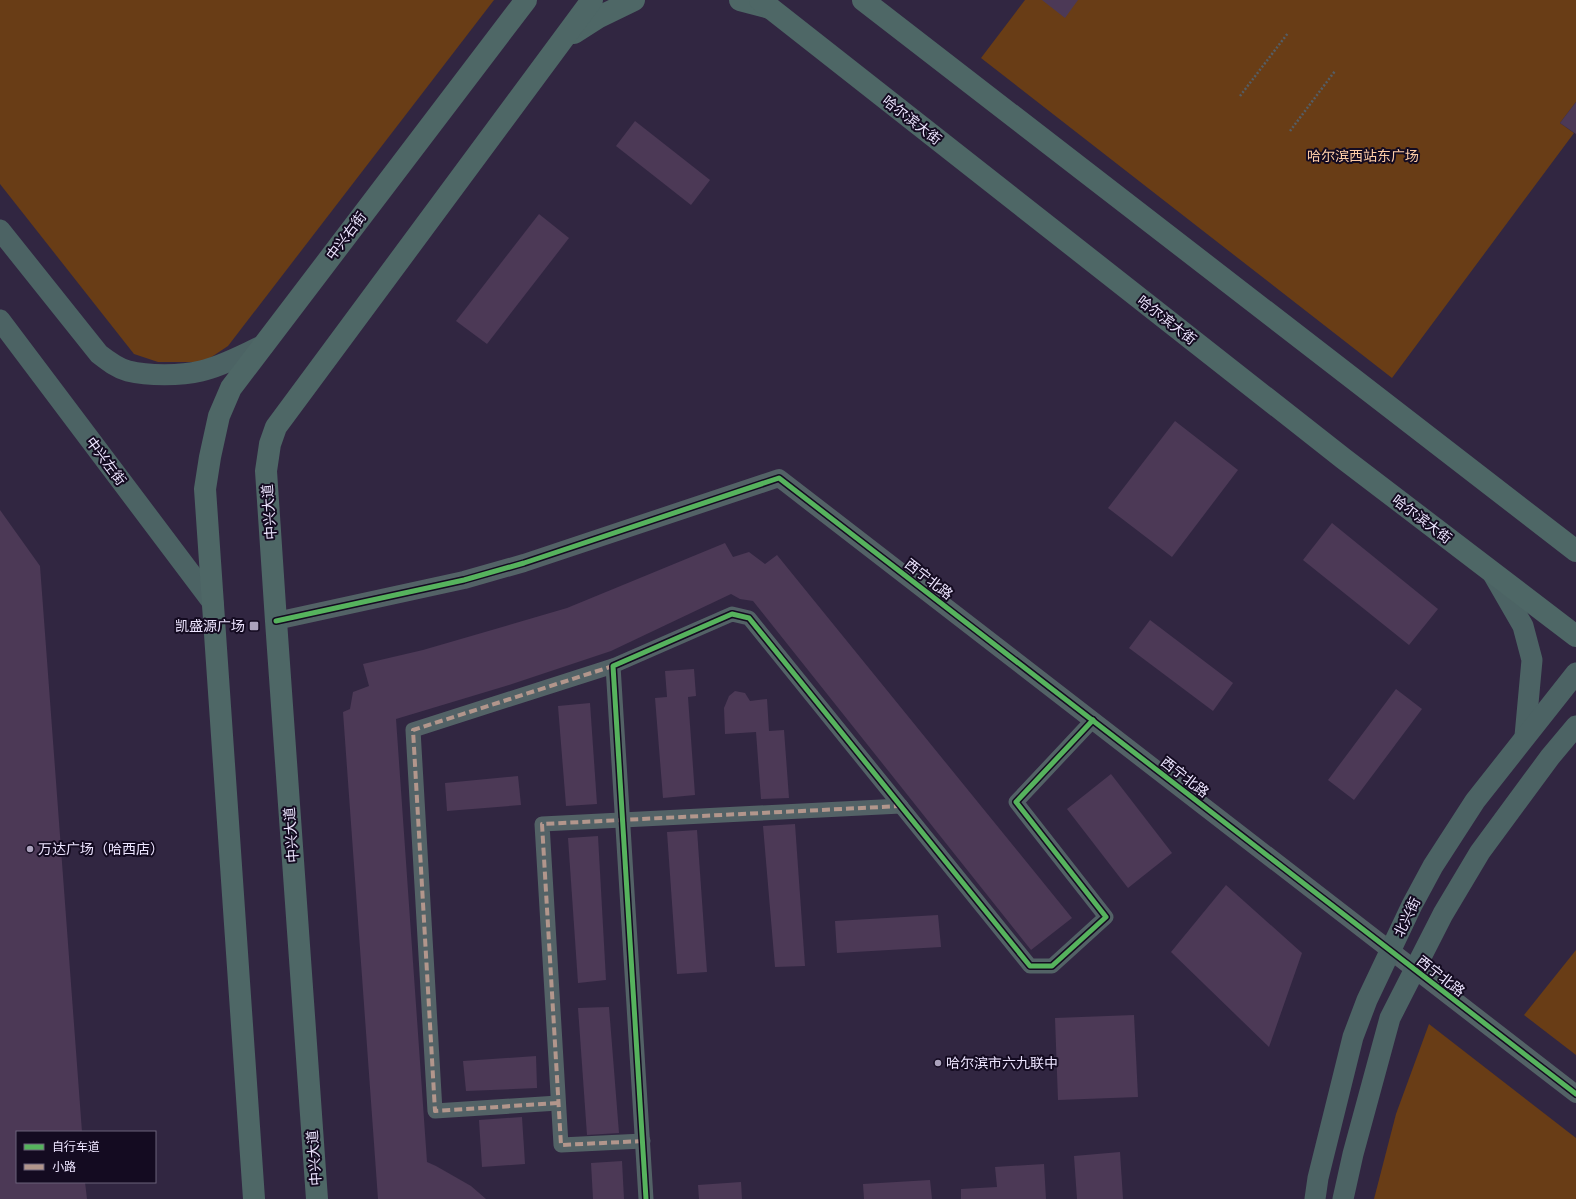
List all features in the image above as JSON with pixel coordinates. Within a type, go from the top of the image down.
[{"type":"main road","points":[[560,43],[592,0]]},
{"type":"main road","points":[[560,43],[599,17],[634,0]]},
{"type":"main road","points":[[740,0],[765,4]]},
{"type":"main road","points":[[863,0],[1576,551]]},
{"type":"main road","name":"中兴右街","points":[[213,603],[205,489],[219,416],[231,388],[520,4]]},
{"type":"main road","name":"哈尔滨大街","points":[[765,4],[1344,459],[1576,636]]},
{"type":"main road","name":"中兴大道","points":[[317,1199],[266,471],[270,444],[276,427],[560,43]]},
{"type":"main road","points":[[0,230],[99,354],[114,365],[128,371],[151,374],[184,374],[202,371],[264,345]]},
{"type":"main road","name":"中兴左街","points":[[0,320],[213,603]]},
{"type":"main road","points":[[1493,574],[1523,626],[1532,660],[1525,736]]},
{"type":"main road","points":[[213,603],[254,1199]]},
{"type":"main road","name":"北兴街","points":[[1315,1199],[1318,1178],[1353,1037],[1367,1000],[1390,951],[1433,866],[1460,822],[1525,736],[1576,673]]},
{"type":"main road","points":[[1343,1199],[1353,1154],[1390,1018],[1443,914],[1480,852],[1567,745],[1576,726]]},
{"type":"street","name":"西宁北路","points":[[276,621],[464,580],[524,564],[779,478],[1576,1094]]},
{"type":"street","points":[[558,1103],[435,1112],[413,730],[613,666],[732,614],[749,618],[1030,966],[1052,966],[1106,918],[1016,802],[1093,720]]},
{"type":"street","points":[[613,666],[646,1199]]},
{"type":"street","points":[[642,1141],[561,1145],[542,824],[901,806]]},
{"type":"path","points":[[1240,96],[1288,33]]},
{"type":"path","points":[[1290,131],[1335,71]]},
{"type":"green space","points":[[0,0],[494,0],[228,346],[204,362],[158,362],[134,354],[0,184]]},
{"type":"green space","name":"哈尔滨西站东广场","points":[[1025,0],[1576,0],[1576,102],[1560,123],[1574,133],[1392,378],[981,58]]},
{"type":"green space","points":[[1576,950],[1576,1055],[1524,1015]]},
{"type":"green space","points":[[1429,1024],[1576,1138],[1576,1199],[1374,1199],[1396,1114]]},
{"type":"building","points":[[1042,0],[1078,0],[1065,18]]},
{"type":"building","points":[[1576,102],[1576,134],[1560,123]]},
{"type":"building","points":[[635,121],[710,180],[691,205],[616,146]]},
{"type":"building","points":[[539,214],[569,238],[487,344],[456,321]]},
{"type":"building","points":[[1175,421],[1238,470],[1172,557],[1108,508]]},
{"type":"building","name":"万达广场（哈西店）","points":[[0,510],[40,566],[82,1131],[16,1131],[16,1183],[85,1183],[87,1199],[0,1199]]},
{"type":"building","points":[[1332,523],[1438,609],[1409,645],[1303,560]]},
{"type":"building","points":[[725,543],[733,557],[749,552],[765,564],[777,555],[1072,918],[1031,950],[753,601],[740,599],[731,594],[611,651],[509,685],[396,719],[427,1162],[471,1186],[486,1199],[378,1199],[343,712],[350,709],[353,692],[369,686],[363,664],[423,650],[567,608]]},
{"type":"building","points":[[1150,620],[1233,683],[1213,711],[1129,648]]},
{"type":"building","points":[[694,669],[696,696],[688,697],[695,795],[663,798],[655,698],[667,697],[665,671]]},
{"type":"building","points":[[1396,689],[1422,709],[1354,800],[1328,780]]},
{"type":"building","points":[[735,691],[745,693],[750,701],[767,699],[769,731],[784,730],[789,798],[761,799],[756,732],[725,734],[724,708],[729,696]]},
{"type":"building","points":[[590,703],[597,804],[566,806],[558,706]]},
{"type":"building","points":[[1111,774],[1172,853],[1128,888],[1067,809]]},
{"type":"building","points":[[518,776],[521,805],[447,811],[445,783]]},
{"type":"building","points":[[795,824],[805,966],[775,967],[763,826]]},
{"type":"building","points":[[697,830],[707,972],[677,974],[667,832]]},
{"type":"building","points":[[598,836],[606,980],[578,983],[568,838]]},
{"type":"building","points":[[1226,885],[1302,953],[1269,1047],[1171,952]]},
{"type":"building","points":[[938,915],[941,947],[837,953],[835,921]]},
{"type":"building","points":[[609,1007],[619,1133],[587,1135],[578,1008]]},
{"type":"building","points":[[1134,1015],[1138,1097],[1058,1100],[1055,1018]]},
{"type":"building","points":[[536,1056],[537,1088],[466,1091],[463,1061]]},
{"type":"building","points":[[522,1117],[525,1164],[482,1167],[479,1120]]},
{"type":"building","points":[[1120,1152],[1123,1199],[1077,1199],[1074,1156]]},
{"type":"building","points":[[622,1161],[624,1199],[593,1199],[591,1163]]},
{"type":"building","points":[[1044,1164],[1046,1199],[961,1199],[961,1189],[997,1187],[995,1167]]},
{"type":"building","points":[[930,1180],[932,1199],[864,1199],[863,1184]]},
{"type":"building","points":[[741,1182],[742,1199],[699,1199],[698,1185]]},
{"type":"marked path","points":[[558,1103],[435,1111],[413,730],[613,666]]},
{"type":"marked path","points":[[643,1141],[561,1145],[542,824],[901,806]]},
{"type":"cycle path","points":[[276,621],[464,580],[524,563],[779,478],[1576,1094]]},
{"type":"cycle path","points":[[646,1199],[613,666],[732,614],[749,618],[1030,966],[1052,966],[1106,917],[1016,802],[1093,720]]},
{"type":"place","name":"凯盛源广场","points":[[254,626]]},
{"type":"place","name":"万达广场（哈西店）","points":[[30,849]]},
{"type":"place","name":"哈尔滨市六九联中","points":[[938,1063]]}]
